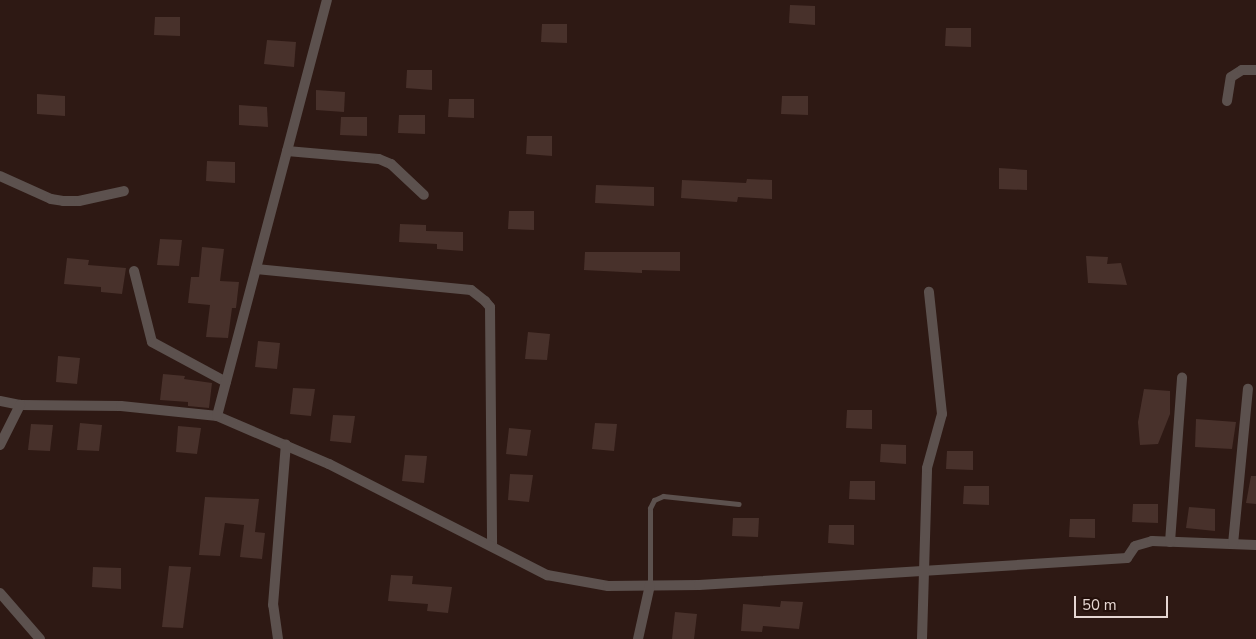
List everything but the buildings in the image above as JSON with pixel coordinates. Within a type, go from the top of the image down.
[{"type":"street","points":[[217,416],[327,0]]},
{"type":"street","points":[[1227,101],[1231,76],[1242,70],[1256,70]]},
{"type":"street","points":[[287,151],[379,158],[391,164],[424,195]]},
{"type":"street","points":[[0,176],[51,199],[64,201],[79,201],[124,191]]},
{"type":"street","points":[[256,269],[470,290],[485,301],[490,307],[492,546]]},
{"type":"street","points":[[134,270],[152,342],[226,382]]},
{"type":"street","points":[[922,639],[928,461],[942,414],[929,292]]},
{"type":"street","points":[[1170,542],[1182,377]]},
{"type":"street","points":[[1233,544],[1248,389]]},
{"type":"street","points":[[0,401],[20,405],[120,406],[217,416],[330,464],[547,575],[608,586],[650,586],[923,572],[1127,558],[1135,546],[1152,541],[1256,545]]},
{"type":"street","points":[[0,445],[20,405]]},
{"type":"street","points":[[278,639],[273,605],[286,445]]},
{"type":"street","points":[[638,639],[650,586]]},
{"type":"street","points":[[0,592],[40,639]]},
{"type":"lane","points":[[650,586],[650,508],[654,500],[663,496],[739,504]]}]
